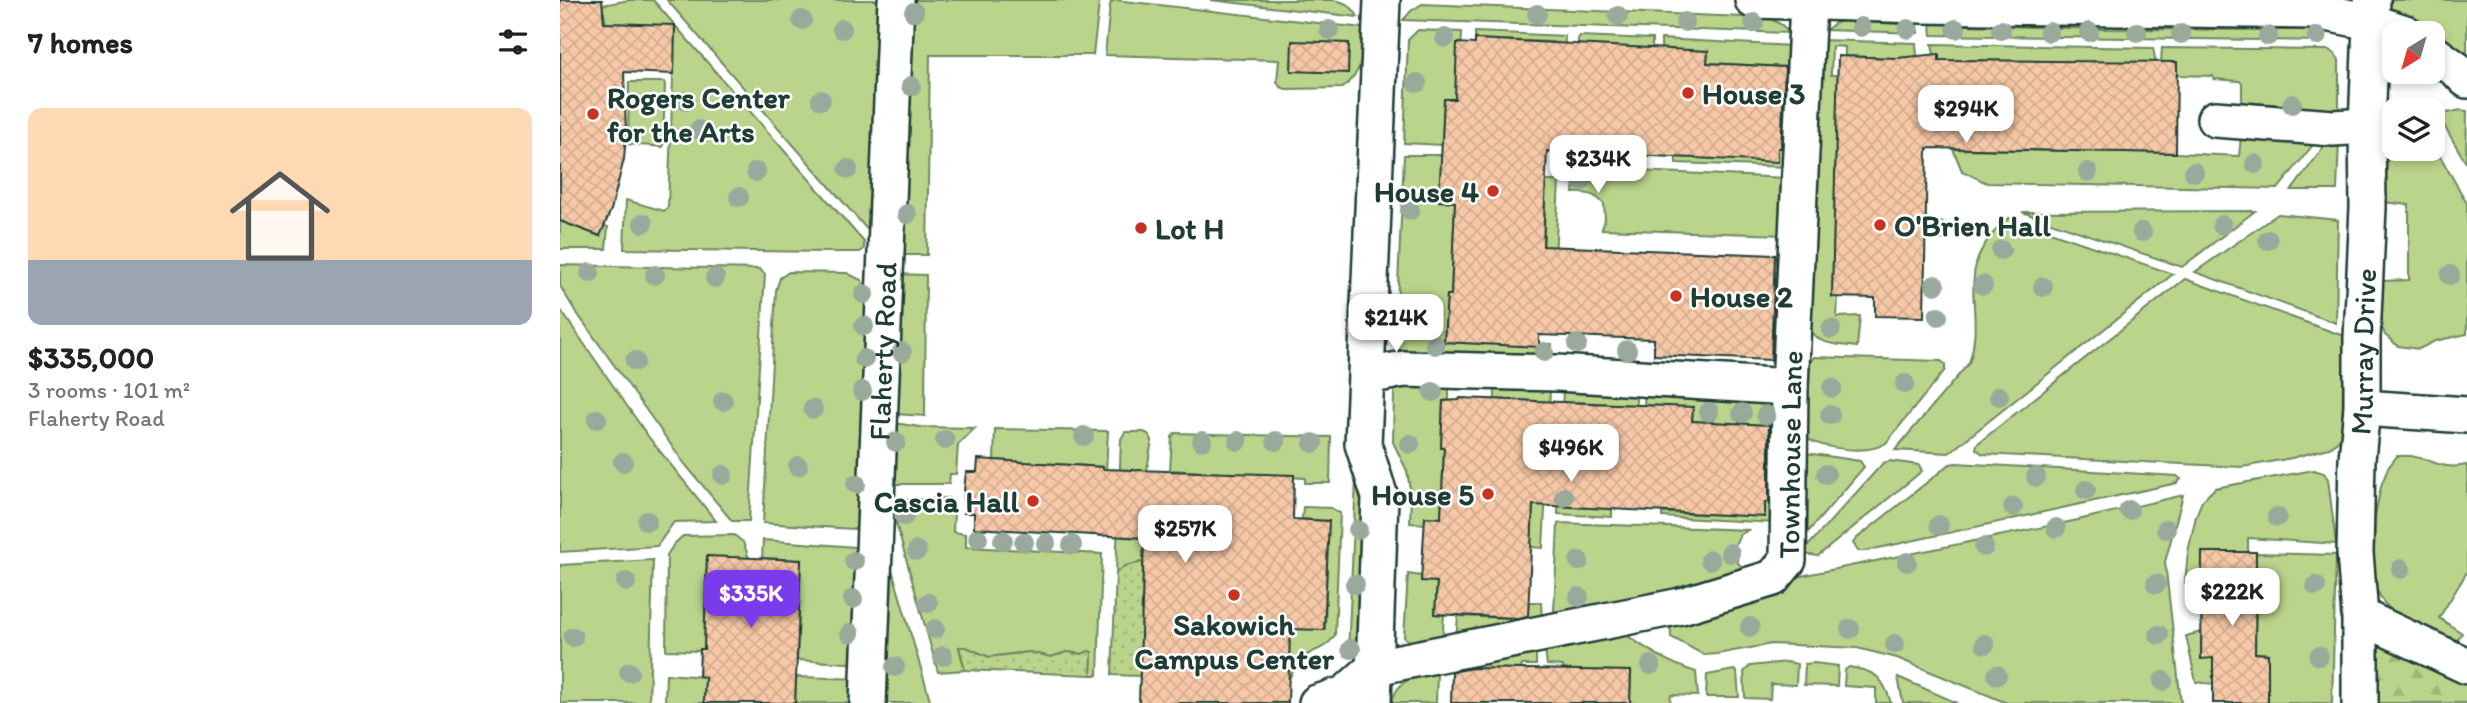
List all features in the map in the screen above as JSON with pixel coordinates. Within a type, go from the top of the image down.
[{"type":"street","name":"Flaherty Road","points":[[868,703],[896,0]]},
{"type":"street","points":[[1373,703],[1380,497],[1363,443],[1382,0]]},
{"type":"street","points":[[1753,0],[2371,11],[2386,21]]},
{"type":"street","name":"Townhouse Lane","points":[[1375,667],[1681,606],[1773,578],[1788,560],[1790,387],[1808,2]]},
{"type":"street","name":"Murray Drive","points":[[2360,703],[2360,616],[2355,553],[2368,207],[2367,126],[2371,11]]},
{"type":"street","points":[[2445,61],[2467,80]]},
{"type":"street","points":[[2215,119],[2333,128],[2367,126]]},
{"type":"street","points":[[1367,376],[1404,369],[1557,373],[1790,387]]},
{"type":"street","points":[[2362,408],[2467,415]]},
{"type":"street","points":[[2360,616],[2467,666]]},
{"type":"street","points":[[1317,703],[1345,694],[1375,667]]},
{"type":"green space","points":[[630,0],[653,0],[864,242],[864,249],[860,252],[828,252],[624,249],[626,200],[664,211],[668,207],[675,26],[606,23],[602,5]]},
{"type":"green space","points":[[667,0],[887,0],[871,234]]},
{"type":"green space","points":[[904,0],[1098,0],[1099,4],[1093,55],[930,55],[927,255],[901,255]]},
{"type":"green space","points":[[1115,0],[1362,28],[1361,61],[1355,75],[1343,88],[1286,89],[1280,87],[1277,81],[1279,60],[1105,55],[1110,6]]},
{"type":"green space","points":[[1210,0],[1333,0],[1348,5],[1358,17]]},
{"type":"green space","points":[[2387,0],[2467,0],[2467,66],[2445,48],[2445,21],[2388,21]]},
{"type":"green space","points":[[1422,4],[1769,18],[1782,25],[1789,33],[1403,20]]},
{"type":"green space","points":[[1843,21],[1917,25],[1918,33],[1826,30]]},
{"type":"green space","points":[[1931,24],[2323,31],[2322,41],[1932,35]]},
{"type":"green space","points":[[1418,30],[1462,32],[1459,99],[1444,99],[1442,145],[1404,143],[1408,40]]},
{"type":"green space","points":[[1475,32],[1565,36],[1564,59],[1553,58],[1553,42],[1475,39]]},
{"type":"green space","points":[[1580,36],[1652,39],[1652,49],[1574,119],[1578,39]]},
{"type":"green space","points":[[1661,39],[1791,46],[1788,167],[1676,163],[1676,157],[1778,161],[1778,148],[1783,148],[1787,67],[1707,63],[1708,52],[1661,49]]},
{"type":"green space","points":[[1821,40],[1916,43],[1917,56],[1914,59],[1845,56],[1845,47],[1832,46],[1831,75],[1838,75],[1832,297],[1838,297],[1837,317],[1860,316],[1857,347],[1820,340],[1811,331],[1809,323]]},
{"type":"green space","points":[[1932,44],[2153,48],[2156,63],[1939,60],[1939,55],[1934,55]]},
{"type":"green space","points":[[2162,48],[2329,50],[2339,60],[2339,112],[2246,109],[2242,100],[2242,83],[2214,79],[2213,76],[2177,75],[2177,63],[2161,62]]},
{"type":"green space","points":[[629,82],[665,82],[663,147],[628,144]]},
{"type":"green space","points":[[2467,111],[2466,163],[2445,127],[2445,113]]},
{"type":"green space","points":[[2241,136],[2320,136],[2278,189],[1987,183],[1962,171],[1953,149],[2239,156]]},
{"type":"green space","points":[[2329,140],[2339,140],[2337,190],[2292,190]]},
{"type":"green space","points":[[1404,155],[1442,155],[1439,201],[1455,202],[1451,295],[1447,295],[1444,342],[1552,344],[1551,362],[1408,356],[1395,348]]},
{"type":"green space","points":[[2385,161],[2443,161],[2467,203],[2467,334],[2435,341],[2419,349],[2398,346],[2385,335],[2382,327],[2382,281],[2409,280],[2409,205],[2384,202]]},
{"type":"green space","points":[[1575,168],[1787,178],[1784,235],[1602,229],[1605,219],[1604,204],[1590,194],[1573,193]]},
{"type":"green space","points":[[1546,181],[1559,181],[1554,277],[1542,277]]},
{"type":"green space","points":[[2255,211],[2182,267],[2022,212]]},
{"type":"green space","points":[[2278,214],[2338,220],[2336,323],[2195,272]]},
{"type":"green space","points":[[2009,218],[2173,274],[1949,453],[1895,450],[1969,363],[1974,342],[1975,271],[1980,254],[1991,236]]},
{"type":"green space","points":[[560,221],[599,236],[604,226],[608,227],[606,249],[560,249]]},
{"type":"green space","points":[[560,265],[759,269],[765,274],[749,521],[732,521],[684,463],[574,309],[560,286]]},
{"type":"green space","points":[[789,272],[847,273],[861,280],[872,295],[868,530],[763,523],[776,290],[780,278]]},
{"type":"green space","points":[[895,274],[926,275],[925,416],[895,414]]},
{"type":"green space","points":[[2185,279],[2344,336],[2342,437],[2329,448],[2242,467],[1983,454],[1976,449],[1977,444]]},
{"type":"green space","points":[[560,309],[650,439],[716,521],[674,522],[657,546],[560,552]]},
{"type":"green space","points":[[1814,357],[1941,361],[1945,364],[1945,370],[1886,443],[1868,449],[1846,449],[1823,445],[1806,438],[1808,365]]},
{"type":"green space","points":[[1403,386],[1449,387],[1449,400],[1443,401],[1441,518],[1425,517],[1425,524],[1410,523],[1411,495],[1407,471],[1393,442],[1394,391]]},
{"type":"green space","points":[[1495,387],[1550,389],[1548,437],[1536,428],[1536,401],[1495,399]]},
{"type":"green space","points":[[1563,389],[1636,393],[1636,405],[1577,402],[1573,476],[1559,475]]},
{"type":"green space","points":[[1645,392],[1762,400],[1773,408],[1772,426],[1692,421],[1693,408],[1644,405]]},
{"type":"green space","points":[[888,422],[920,427],[975,428],[958,445],[956,474],[950,474],[949,484],[886,484]]},
{"type":"green space","points":[[995,429],[1108,431],[1103,536],[1099,536],[1103,467],[994,460]]},
{"type":"green space","points":[[1125,432],[1144,432],[1152,440],[1147,470],[1143,562],[1116,573],[1121,439]]},
{"type":"green space","points":[[1175,433],[1331,437],[1330,483],[1305,483],[1305,478],[1170,470],[1172,437]]},
{"type":"green space","points":[[1771,444],[1779,444],[1776,523],[1662,517],[1662,513],[1764,516],[1765,502],[1769,502]]},
{"type":"green space","points":[[1806,453],[1860,461],[1864,467],[1797,545]]},
{"type":"green space","points":[[2397,456],[2413,456],[2445,466],[2467,465],[2467,572],[2439,618],[2462,633],[2454,645],[2398,617],[2383,602],[2373,583],[2375,516],[2381,486],[2388,468]]},
{"type":"green space","points":[[1889,461],[1919,465],[1922,471],[1818,556],[1803,554],[1883,463]]},
{"type":"green space","points":[[1950,464],[2177,476],[2181,479],[2177,483],[1858,551],[1853,543],[1856,539]]},
{"type":"green space","points":[[2314,470],[2324,473],[2328,479],[2336,544],[2248,538],[2248,552],[2202,585],[2185,583],[2196,516],[2202,501],[2215,488]]},
{"type":"green space","points":[[1534,471],[1547,471],[1543,548],[1531,547]]},
{"type":"green space","points":[[1356,479],[1363,496],[1355,655],[1348,654]]},
{"type":"green space","points":[[1559,483],[1573,484],[1572,507],[1612,509],[1612,517],[1558,514]]},
{"type":"green space","points":[[2183,495],[2165,562],[2181,703],[2007,703],[1897,658],[1857,648],[1772,644],[1704,655],[1671,637],[1670,620],[1796,577],[2078,520]]},
{"type":"green space","points":[[949,498],[948,512],[954,513],[953,532],[966,534],[966,547],[1102,554],[1098,675],[1091,675],[1092,653],[1089,651],[1082,654],[1067,652],[1051,657],[1029,652],[989,657],[966,647],[959,648],[965,670],[938,672],[892,509],[896,502],[901,500]]},
{"type":"green space","points":[[1303,507],[1331,508],[1340,513],[1335,635],[1324,646],[1300,660],[1288,682],[1290,629],[1325,629],[1328,521],[1302,519]]},
{"type":"green space","points":[[1558,523],[1748,530],[1740,535],[1735,545],[1738,563],[1747,572],[1737,577],[1557,615],[1554,611]]},
{"type":"green space","points":[[734,535],[743,542],[749,558],[707,557],[704,649],[666,650],[667,555],[683,536]]},
{"type":"green space","points":[[763,540],[868,548],[863,664],[797,660],[801,560],[762,558]]},
{"type":"green space","points":[[2256,553],[2336,555],[2332,703],[2268,703],[2268,654],[2255,653]]},
{"type":"green space","points":[[888,556],[931,703],[874,703]]},
{"type":"green space","points":[[653,560],[649,703],[560,703],[560,565]]},
{"type":"green space","points":[[1143,562],[1140,676],[1112,675],[1116,573],[1125,566]]},
{"type":"green space","points":[[1408,574],[1437,582],[1435,614],[1444,615],[1442,643],[1412,644],[1404,637]]},
{"type":"green space","points":[[1529,602],[1541,602],[1542,621],[1456,640],[1458,616],[1527,619]]},
{"type":"green space","points":[[1620,631],[1666,660],[1696,672],[1698,696],[1671,695],[1670,703],[1630,703],[1631,671],[1564,670],[1563,666],[1547,665],[1545,649]]},
{"type":"green space","points":[[2201,632],[2201,658],[2214,658],[2213,684],[2196,682],[2186,636]]},
{"type":"green space","points":[[2372,640],[2467,680],[2467,703],[2374,703]]},
{"type":"green space","points":[[959,647],[966,647],[989,657],[1029,652],[1051,657],[1067,652],[1082,654],[1089,651],[1092,652],[1091,675],[965,670]]},
{"type":"green space","points":[[1532,651],[1536,656],[1536,665],[1522,665],[1521,669],[1452,668]]},
{"type":"green space","points":[[1787,662],[1797,664],[1796,685],[1771,684],[1770,699],[1745,698],[1744,672],[1750,666]]},
{"type":"green space","points":[[1805,664],[1838,666],[1837,686],[1804,685]]},
{"type":"green space","points":[[1849,667],[1877,677],[1885,687],[1891,703],[1876,703],[1876,688],[1844,686],[1845,670]]},
{"type":"green space","points":[[1734,670],[1737,672],[1739,697],[1706,697],[1707,675]]},
{"type":"green space","points":[[666,674],[705,677],[704,703],[665,703]]},
{"type":"green space","points":[[1437,674],[1436,703],[1391,703],[1403,683]]},
{"type":"green space","points":[[796,677],[864,679],[862,703],[795,703]]},
{"type":"green space","points":[[1898,677],[1957,703],[1903,703]]},
{"type":"building","name":"Rogers Center for the Arts","points":[[560,0],[602,0],[604,23],[675,25],[674,74],[624,72],[624,159],[611,210],[600,236],[560,221]]},
{"type":"building","points":[[1475,39],[1708,51],[1707,63],[1785,67],[1778,162],[1547,151],[1543,246],[1775,255],[1771,360],[1654,355],[1654,339],[1539,335],[1539,347],[1444,342],[1447,295],[1451,295],[1455,202],[1439,201],[1444,99],[1455,99],[1457,43],[1475,44]]},
{"type":"building","points":[[1292,41],[1349,43],[1348,73],[1291,71]]},
{"type":"building","name":"O'Brien Hall","points":[[1939,54],[1939,60],[2177,62],[2176,153],[1927,148],[1924,317],[1875,316],[1875,298],[1832,297],[1838,56],[1896,58]]},
{"type":"building","points":[[1460,398],[1693,407],[1692,421],[1769,425],[1769,502],[1765,502],[1765,517],[1533,505],[1528,616],[1517,618],[1435,614],[1437,582],[1421,581],[1425,517],[1441,518],[1443,401]]},
{"type":"building","name":"Sakowich Campus Center","points":[[978,459],[1103,469],[1294,475],[1293,519],[1329,521],[1324,630],[1290,629],[1288,703],[1139,703],[1144,538],[974,528],[974,513],[964,513],[964,491],[966,472],[977,472]]},
{"type":"building","points":[[2202,552],[2256,552],[2255,653],[2268,654],[2268,703],[2213,703],[2213,658],[2201,659]]},
{"type":"building","points":[[707,556],[801,560],[795,703],[704,703],[705,677],[699,676],[700,649],[704,649]]},
{"type":"building","points":[[1472,668],[1631,671],[1630,703],[1451,703],[1452,672]]},
{"type":"place","name":"House 3","points":[[1688,93]]},
{"type":"place","name":"Rogers Center for the Arts","points":[[593,114]]},
{"type":"place","name":"House 4","points":[[1493,191]]},
{"type":"place","name":"O'Brien Hall","points":[[1880,225]]},
{"type":"place","name":"Lot H","points":[[1141,228]]},
{"type":"place","name":"House 2","points":[[1676,296]]},
{"type":"place","name":"House 5","points":[[1488,494]]},
{"type":"place","name":"Cascia Hall","points":[[1033,501]]},
{"type":"place","name":"Sakowich Campus Center","points":[[1234,595]]}]
